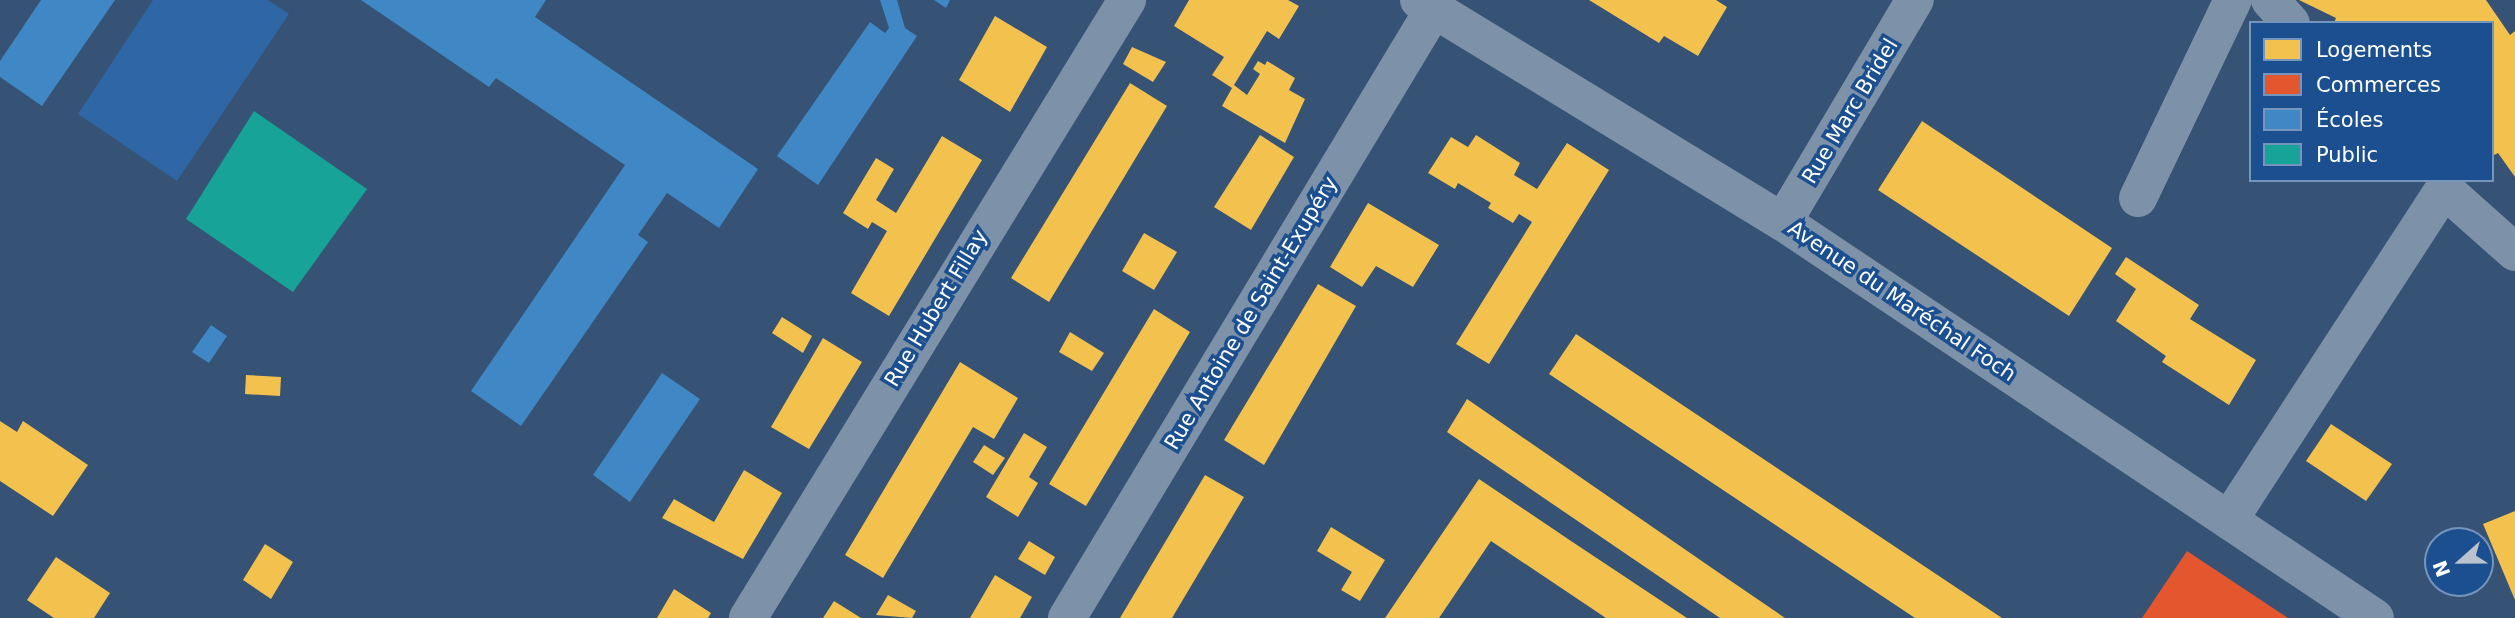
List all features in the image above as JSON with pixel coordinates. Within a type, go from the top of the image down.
[{"type":"street","name":"Rue Hubert Fillay","points":[[748,618],[1127,0]]},
{"type":"street","name":"Rue Marc Bridel","points":[[1783,222],[1915,0]]},
{"type":"street","points":[[2138,198],[2233,0]]},
{"type":"street","points":[[2270,0],[2289,21]]},
{"type":"street","name":"Avenue du Maréchal Foch","points":[[1427,4],[1783,222],[2375,618]]},
{"type":"street","name":"Rue Antoine de Saint-Exupéry","points":[[1067,618],[1427,4]]},
{"type":"street","points":[[2229,520],[2440,185],[2515,252]]},
{"type":"shaded area","points":[[153,0],[268,0],[289,14],[177,181],[78,114]]},
{"type":"building: Logements","points":[[1189,0],[1288,0],[1299,6],[1279,39],[1267,31],[1234,85],[1247,95],[1260,74],[1253,69],[1258,61],[1265,65],[1267,61],[1295,78],[1289,90],[1305,99],[1285,143],[1222,106],[1232,88],[1212,75],[1224,57],[1174,26]]},
{"type":"building: Logements","points":[[1589,0],[1716,0],[1727,7],[1698,56],[1664,36],[1659,43]]},
{"type":"building: Logements","points":[[2299,0],[2486,0],[2510,35],[2515,31],[2515,177],[2498,153],[2494,155],[2494,21],[2335,21],[2336,18]]},
{"type":"building: Logements","points":[[995,16],[1047,47],[1010,112],[959,80]]},
{"type":"building: Logements","points":[[1132,47],[1166,62],[1153,82],[1123,64]]},
{"type":"building: Logements","points":[[1130,83],[1167,106],[1049,302],[1011,278]]},
{"type":"building: Logements","points":[[1922,121],[2112,248],[2069,316],[1878,190]]},
{"type":"building: Logements","points":[[1260,135],[1294,157],[1251,230],[1214,207]]},
{"type":"building: Logements","points":[[1476,135],[1520,163],[1514,175],[1537,189],[1567,143],[1609,170],[1489,364],[1456,344],[1532,222],[1519,214],[1513,223],[1488,208],[1491,203],[1458,183],[1455,189],[1428,173],[1451,137],[1468,147]]},
{"type":"building: Logements","points":[[942,136],[982,160],[889,316],[851,293],[887,231],[872,222],[868,229],[843,213],[876,158],[894,169],[876,200],[896,213]]},
{"type":"building: Logements","points":[[1368,203],[1439,245],[1413,287],[1376,266],[1362,287],[1330,267]]},
{"type":"building: Logements","points":[[1144,233],[1177,252],[1154,290],[1122,271]]},
{"type":"building: Logements","points":[[2126,257],[2199,305],[2190,319],[2256,360],[2229,405],[2162,362],[2166,356],[2116,321],[2136,289],[2115,274]]},
{"type":"building: Logements","points":[[1318,284],[1356,306],[1264,465],[1224,440]]},
{"type":"building: Logements","points":[[1154,309],[1190,332],[1086,506],[1049,484]]},
{"type":"building: Logements","points":[[782,317],[812,336],[803,353],[772,333]]},
{"type":"building: Logements","points":[[1070,332],[1104,353],[1092,371],[1059,352]]},
{"type":"building: Logements","points":[[1576,334],[2002,618],[1915,618],[1549,374]]},
{"type":"building: Logements","points":[[823,338],[862,362],[809,449],[771,427]]},
{"type":"building: Logements","points":[[960,362],[1018,398],[994,439],[973,427],[883,578],[845,555]]},
{"type":"building: Logements","points":[[246,375],[281,377],[280,396],[245,394]]},
{"type":"building: Logements","points":[[1467,399],[1785,618],[1720,618],[1447,432]]},
{"type":"building: Logements","points":[[0,421],[17,432],[23,421],[88,465],[53,516],[0,481]]},
{"type":"building: Logements","points":[[2331,424],[2392,464],[2366,501],[2306,461]]},
{"type":"building: Logements","points":[[1024,433],[1047,447],[1029,477],[1038,483],[1018,517],[986,497]]},
{"type":"building: Logements","points":[[984,445],[1005,458],[993,475],[973,462]]},
{"type":"building: Logements","points":[[744,470],[782,493],[743,559],[662,518],[674,499],[714,522]]},
{"type":"building: Logements","points":[[1205,475],[1244,497],[1172,618],[1120,618]]},
{"type":"building: Logements","points":[[1479,479],[1687,618],[1606,618],[1491,541],[1439,618],[1385,618]]},
{"type":"building: Logements","points":[[2515,511],[2515,600],[2494,550],[2494,527],[2484,527],[2483,524]]},
{"type":"building: Logements","points":[[1331,527],[1385,560],[1360,601],[1341,590],[1352,572],[1317,551]]},
{"type":"building: Logements","points":[[1029,541],[1055,557],[1045,575],[1018,559]]},
{"type":"building: Logements","points":[[265,544],[293,562],[271,599],[243,580]]},
{"type":"building: Logements","points":[[56,557],[110,593],[94,618],[54,618],[27,600]]},
{"type":"building: Logements","points":[[995,575],[1032,597],[1020,618],[970,618]]},
{"type":"building: Logements","points":[[674,589],[711,613],[708,618],[657,618]]},
{"type":"building: Logements","points":[[888,595],[916,611],[912,618],[876,615]]},
{"type":"building: Logements","points":[[834,601],[861,618],[823,618]]},
{"type":"building: Commerces","points":[[2187,551],[2288,618],[2142,618]]},
{"type":"building: Écoles","points":[[41,0],[115,0],[42,106],[0,77],[0,61]]},
{"type":"building: Écoles","points":[[361,0],[546,0],[535,17],[758,169],[719,228],[667,193],[638,235],[648,242],[521,426],[471,391],[625,165],[496,78],[489,87]]},
{"type":"building: Écoles","points":[[880,0],[897,0],[905,28],[917,36],[818,185],[777,156],[870,22],[885,33],[889,28]]},
{"type":"building: Écoles","points":[[934,0],[950,0],[946,8]]},
{"type":"building: Écoles","points":[[211,325],[227,336],[209,363],[192,352]]},
{"type":"building: Écoles","points":[[662,373],[700,399],[630,502],[593,475]]},
{"type":"building: Public","points":[[254,111],[367,189],[293,292],[186,219]]}]
